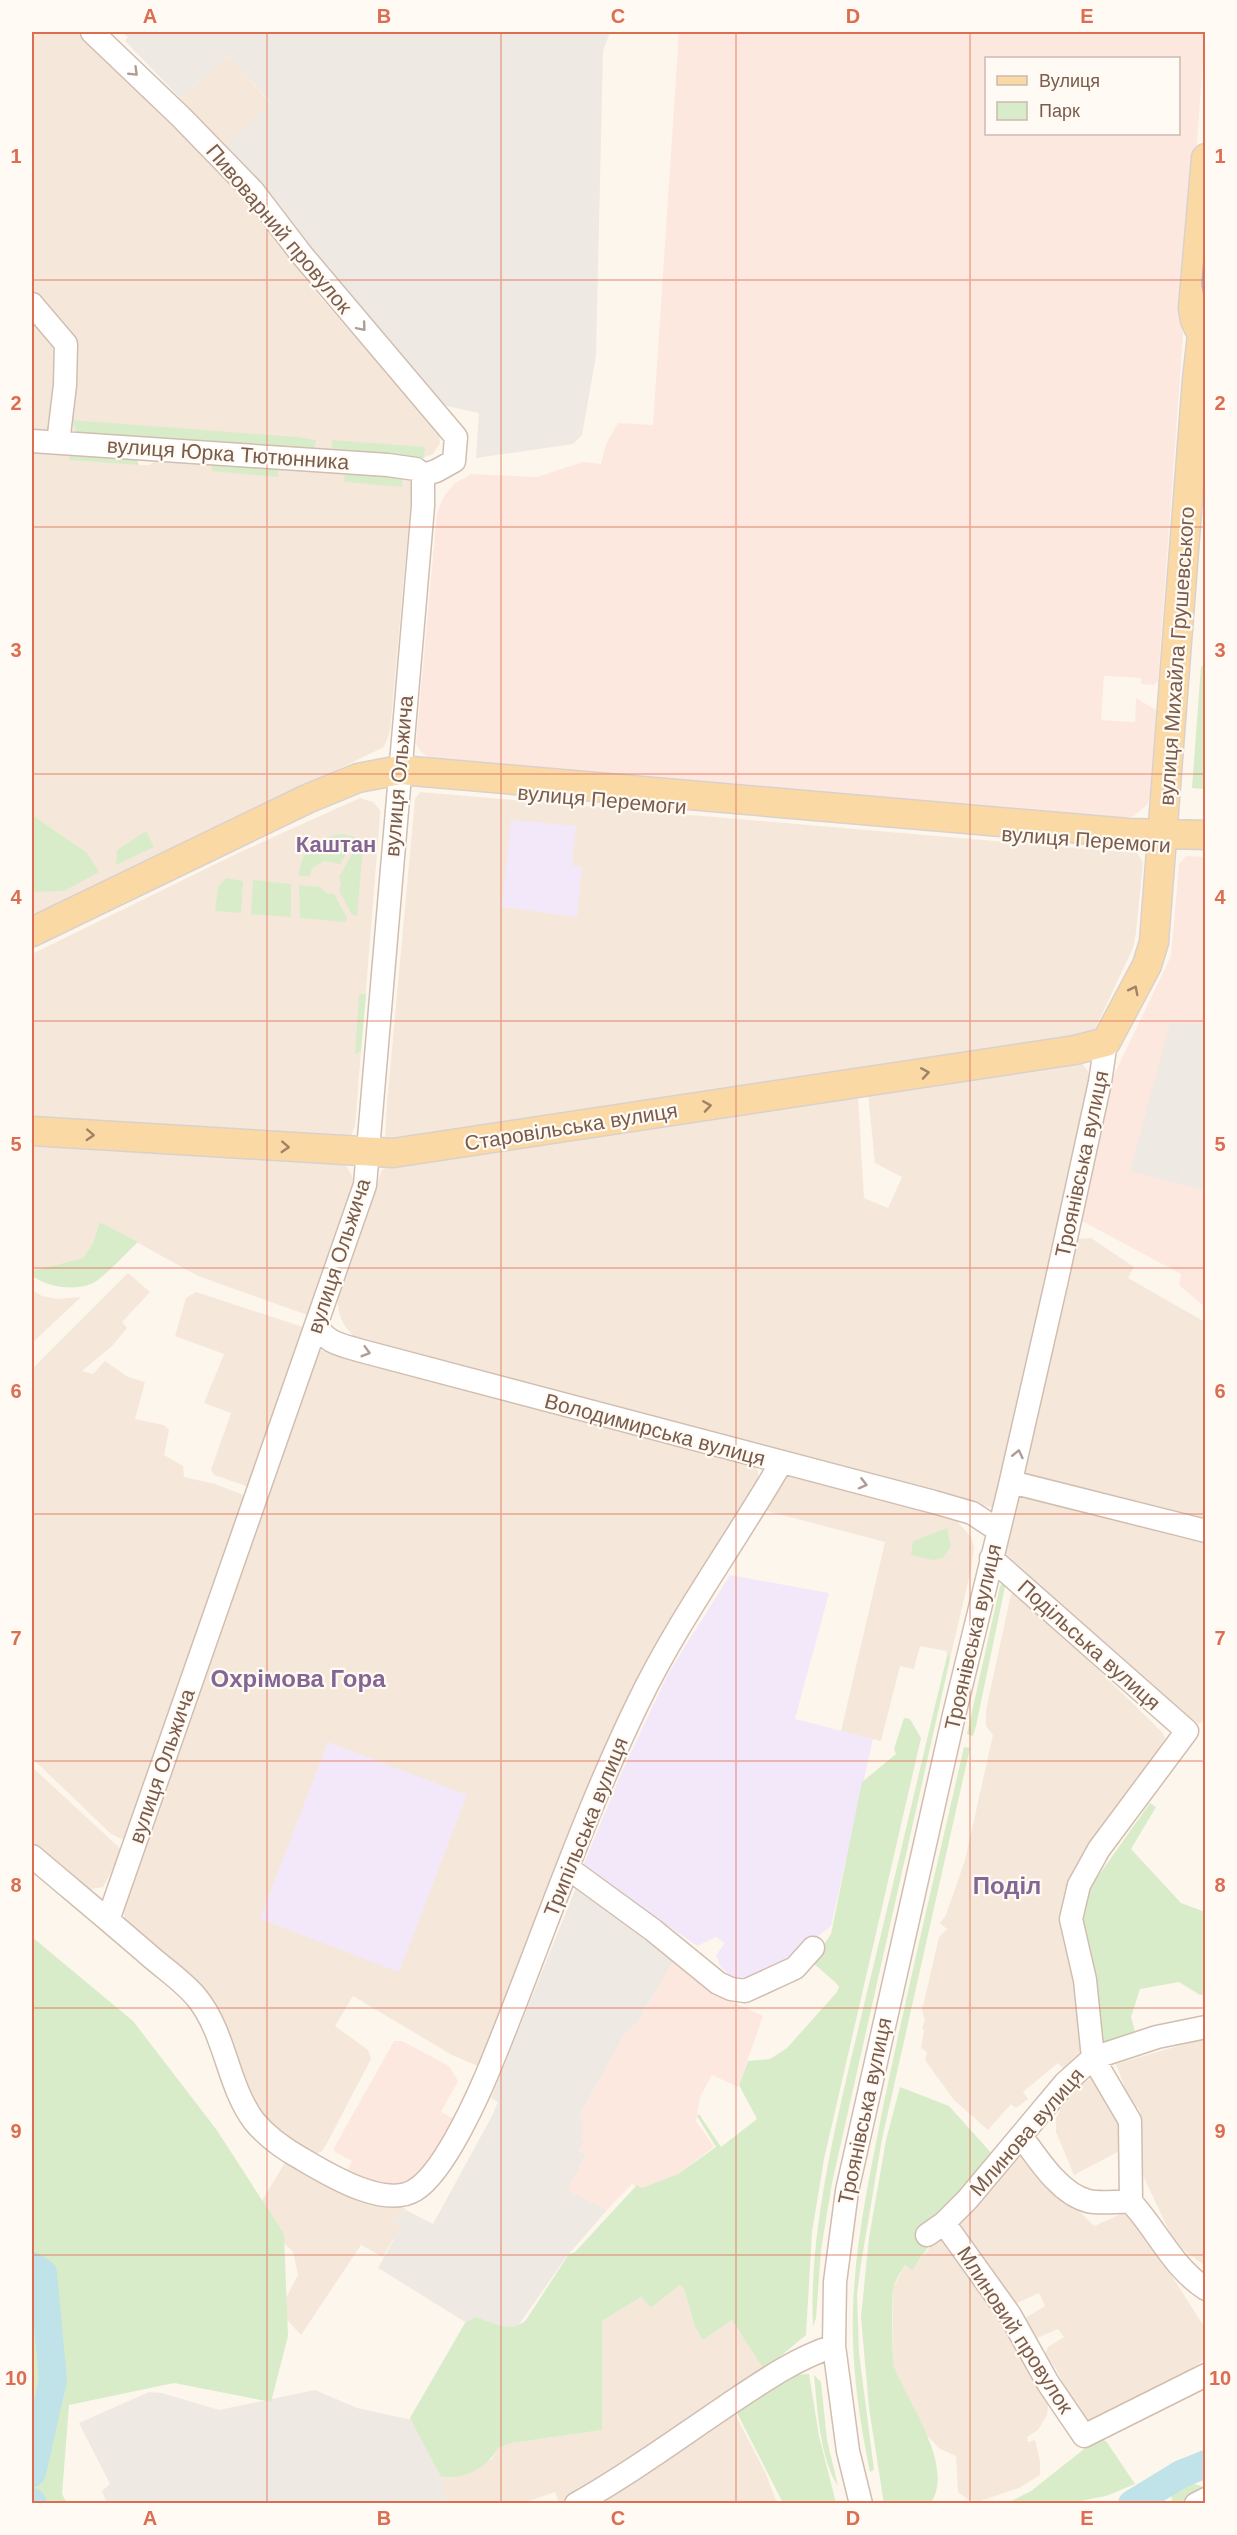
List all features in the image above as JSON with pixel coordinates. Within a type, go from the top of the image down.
[{"type":"main road","name":"вулиця Михайла Грушевського","points":[[1163,842],[1204,338],[1195,320],[1193,308],[1206,158]]},
{"type":"main road","name":"вулиця Перемоги","points":[[32,932],[307,799],[358,778],[399,776],[1206,845]]},
{"type":"main road","name":"вулиця Перемоги","points":[[1163,842],[1206,835]]},
{"type":"main road","name":"Троянівська вулиця","points":[[1106,1042],[1147,965],[1154,942],[1163,842]]},
{"type":"main road","name":"Старовільська вулиця","points":[[32,1131],[393,1153],[1075,1050],[1106,1042]]},
{"type":"street","name":"Пивоварний провулок","points":[[92,32],[181,117],[253,191],[302,255],[456,437],[454,461],[423,475]]},
{"type":"street","points":[[32,304],[66,344],[65,385],[58,443]]},
{"type":"street","name":"вулиця Юрка Тютюнника","points":[[32,441],[388,465],[416,469],[423,475]]},
{"type":"street","name":"вулиця Ольжича","points":[[108,1920],[365,1185],[423,506],[423,475]]},
{"type":"street","name":"вулиця Перемоги","points":[[32,945],[349,793],[399,776]]},
{"type":"street","name":"Троянівська вулиця","points":[[861,2504],[848,2451],[834,2346],[835,2282],[848,2191],[875,2058],[1011,1482],[1091,1126],[1106,1042]]},
{"type":"street","name":"Володимирська вулиця","points":[[317,1325],[320,1332],[330,1340],[358,1350],[972,1513],[998,1530]]},
{"type":"street","name":"Трипільська вулиця","points":[[108,1920],[197,1997],[218,2036],[246,2109],[271,2139],[303,2160],[369,2193],[406,2195],[419,2188],[437,2167],[457,2135],[485,2080],[602,1785],[663,1654],[781,1463]]},
{"type":"street","points":[[1011,1482],[1206,1531]]},
{"type":"street","name":"Подільська вулиця","points":[[992,1558],[1196,1730],[1099,1849],[1079,1885],[1071,1919],[1085,1980],[1093,2058],[1130,2121],[1131,2202]]},
{"type":"street","points":[[32,1856],[108,1920]]},
{"type":"street","points":[[568,1868],[653,1930],[718,1983],[731,1989],[745,1991],[795,1968],[813,1948]]},
{"type":"street","name":"Млинова вулиця","points":[[935,2229],[1022,2137],[1065,2083],[1093,2058],[1157,2037],[1206,2027]]},
{"type":"street","points":[[1022,2137],[1044,2167],[1070,2192],[1088,2201],[1131,2202],[1150,2223],[1190,2279],[1206,2289]]},
{"type":"street","name":"Млиновий провулок","points":[[935,2229],[1010,2315],[1048,2383],[1084,2436],[1206,2374]]},
{"type":"street","points":[[576,2504],[608,2486],[774,2372],[811,2354],[834,2346]]},
{"type":"street","points":[[1196,2504],[1206,2499]]},
{"type":"shaded area","points":[[32,32],[76,32],[244,195],[314,290],[439,432],[440,443],[433,454],[420,459],[32,432]]},
{"type":"shaded area","points":[[122,32],[610,32],[603,51],[596,356],[582,435],[573,444],[476,458],[479,413],[437,404],[224,146],[271,103],[229,56],[180,98],[125,41],[128,37]]},
{"type":"shaded area","points":[[679,32],[1205,32],[1158,681],[1154,685],[1141,684],[1141,678],[1104,676],[1101,720],[1135,722],[1136,698],[1156,710],[1150,796],[1147,805],[1134,816],[1124,819],[432,760],[422,753],[416,744],[437,513],[444,496],[455,483],[471,474],[537,477],[583,462],[601,464],[606,444],[618,423],[653,425]]},
{"type":"shaded area","points":[[229,56],[271,104],[224,146],[180,98]]},
{"type":"shaded area","points":[[32,449],[137,460],[139,465],[150,465],[160,457],[410,478],[412,487],[390,732],[384,747],[32,918]]},
{"type":"shaded area","points":[[420,792],[1137,853],[1143,862],[1133,948],[1095,1029],[1052,1041],[393,1145],[385,1139],[387,1103],[415,799]]},
{"type":"shaded area","points":[[360,798],[373,802],[380,810],[380,816],[355,1126],[351,1136],[32,1122],[32,954],[236,854]]},
{"type":"shaded area","points":[[511,820],[576,826],[572,865],[582,867],[577,917],[502,907]]},
{"type":"shaded area","points":[[1186,856],[1205,857],[1205,1307],[1179,1285],[1181,1274],[1082,1221],[1081,1217],[1113,1077],[1171,956],[1179,864]]},
{"type":"shaded area","points":[[1170,1023],[1205,1024],[1205,1191],[1130,1171]]},
{"type":"shaded area","points":[[1081,1062],[1088,1071],[1089,1085],[1014,1432],[993,1508],[355,1338],[344,1325],[339,1313],[337,1297],[382,1170],[389,1166],[858,1095],[864,1198],[888,1208],[902,1177],[875,1163],[868,1093]]},
{"type":"shaded area","points":[[32,1141],[345,1163],[355,1182],[310,1316],[198,1276],[100,1222],[92,1245],[83,1258],[32,1271]]},
{"type":"shaded area","points":[[1091,1238],[1134,1267],[1128,1278],[1205,1322],[1205,1719],[1199,1724],[1166,1700],[1005,1554],[1075,1239]]},
{"type":"shaded area","points":[[128,1273],[150,1292],[122,1322],[127,1328],[112,1346],[82,1371],[93,1374],[105,1361],[128,1377],[145,1382],[135,1419],[164,1425],[169,1430],[164,1455],[183,1466],[184,1477],[215,1484],[246,1496],[126,1841],[111,1834],[32,1758],[32,1369]]},
{"type":"shaded area","points":[[32,1290],[42,1296],[57,1299],[81,1297],[32,1343]]},
{"type":"shaded area","points":[[196,1292],[306,1328],[249,1487],[214,1475],[211,1470],[231,1413],[204,1403],[224,1354],[175,1336],[186,1298]]},
{"type":"shaded area","points":[[321,1350],[753,1465],[758,1471],[758,1482],[721,1549],[480,2067],[452,2055],[353,1996],[335,2026],[368,2050],[371,2059],[326,2145],[322,2151],[313,2156],[264,2125],[230,2053],[124,1921],[124,1910],[314,1360]]},
{"type":"shaded area","points":[[788,1475],[955,1519],[971,1537],[974,1548],[971,1569],[950,1659],[946,1651],[920,1646],[914,1669],[900,1666],[881,1741],[841,1731],[885,1542],[763,1510]]},
{"type":"shaded area","points":[[730,1575],[829,1593],[795,1719],[873,1739],[831,1926],[804,1947],[787,1965],[740,1986],[720,1966],[716,1955],[725,1943],[716,1937],[697,1946],[583,1866],[624,1767],[669,1672]]},
{"type":"shaded area","points":[[1011,1594],[1015,1594],[1072,1644],[1163,1733],[1165,1739],[1096,1847],[1088,2048],[1067,2072],[1058,2063],[1023,2092],[1028,2099],[1016,2108],[1011,2104],[988,2130],[954,2100],[925,2060],[927,2052],[921,2048],[924,2030],[922,2028],[925,2021],[922,2010],[939,1937],[947,1929],[940,1923],[946,1915],[965,1860],[993,1735],[986,1726],[986,1710]]},
{"type":"shaded area","points":[[328,1742],[467,1795],[399,1972],[260,1919]]},
{"type":"shaded area","points":[[32,1767],[123,1851],[103,1887],[91,1889],[81,1886],[32,1853]]},
{"type":"shaded area","points":[[577,1885],[676,1957],[637,2023],[626,2032],[580,2114],[583,2122],[582,2139],[585,2141],[579,2151],[586,2155],[567,2190],[607,2210],[567,2256],[504,2346],[378,2268],[394,2239],[392,2237],[400,2227],[395,2221],[406,2210],[433,2224],[492,2116],[498,2102],[491,2098]]},
{"type":"shaded area","points":[[676,1957],[719,1996],[763,2016],[738,2087],[712,2075],[700,2097],[696,2121],[714,2147],[675,2176],[640,2189],[632,2184],[607,2210],[566,2190],[586,2155],[579,2151],[583,2122],[580,2114],[626,2032],[637,2023]]},
{"type":"shaded area","points":[[1205,2038],[1205,2266],[1180,2247],[1171,2235],[1129,2146],[1074,2175],[1056,2132],[1056,2118],[1064,2102],[1083,2083],[1092,2078],[1125,2131],[1143,2122],[1138,2107],[1132,2108],[1116,2064]]},
{"type":"shaded area","points":[[394,2041],[402,2041],[449,2066],[458,2081],[441,2112],[454,2119],[453,2127],[412,2184],[380,2187],[347,2171],[352,2161],[335,2152],[334,2148]]},
{"type":"shaded area","points":[[1022,2152],[1094,2226],[1130,2210],[1205,2328],[1205,2356],[1202,2361],[1171,2384],[1087,2429],[1056,2369],[1045,2354],[1048,2347],[1064,2337],[1058,2329],[1037,2338],[1024,2319],[1045,2306],[1039,2293],[1015,2304],[955,2223]]},
{"type":"shaded area","points":[[289,2156],[398,2202],[406,2210],[395,2221],[400,2227],[383,2257],[361,2245],[301,2335],[279,2311],[298,2275],[293,2252],[254,2214]]},
{"type":"shaded area","points":[[945,2229],[1050,2390],[1047,2415],[1038,2430],[1027,2437],[1028,2442],[1035,2440],[1040,2461],[1040,2475],[1019,2488],[980,2501],[969,2500],[958,2492],[956,2456],[940,2449],[919,2427],[893,2365],[893,2288],[905,2265],[912,2269]]},
{"type":"shaded area","points":[[680,2285],[684,2289],[695,2327],[703,2340],[732,2320],[764,2370],[614,2477],[562,2503],[559,2503],[555,2492],[523,2503],[448,2503],[441,2477],[450,2478],[492,2459],[498,2448],[512,2443],[602,2430],[602,2321],[641,2297],[651,2308]]},
{"type":"shaded area","points":[[315,2390],[357,2408],[412,2420],[441,2477],[448,2503],[107,2503],[102,2491],[110,2484],[79,2423],[149,2392],[162,2393],[219,2410]]},
{"type":"shaded area","points":[[733,2410],[766,2474],[777,2503],[582,2504]]},
{"type":"green space","points":[[71,420],[316,440],[314,450],[79,436]]},
{"type":"green space","points":[[332,440],[425,447],[424,458],[339,453],[332,447]]},
{"type":"green space","points":[[70,451],[135,457],[139,465],[69,460]]},
{"type":"green space","points":[[213,461],[279,465],[278,477],[212,471]]},
{"type":"green space","points":[[345,470],[403,474],[402,487],[344,482]]},
{"type":"green space","points":[[1201,666],[1206,667],[1204,789],[1192,788]]},
{"type":"green space","points":[[32,815],[87,853],[99,872],[64,891],[32,892]]},
{"type":"green space","points":[[146,831],[154,847],[116,865],[117,850]]},
{"type":"green space","points":[[343,834],[356,837],[340,864],[324,861],[312,868],[310,876],[299,876],[303,859],[312,846],[326,838]]},
{"type":"green space","points":[[358,844],[363,847],[357,916],[352,915],[339,890],[341,884],[339,877]]},
{"type":"green space","points":[[226,878],[243,881],[241,913],[215,911],[218,887]]},
{"type":"green space","points":[[253,880],[291,884],[291,917],[251,914]]},
{"type":"green space","points":[[299,885],[320,887],[326,893],[334,894],[347,918],[345,922],[300,918]]},
{"type":"green space","points":[[359,994],[366,994],[361,1051],[355,1054]]},
{"type":"green space","points":[[100,1222],[138,1242],[102,1277],[84,1286],[60,1287],[32,1276],[32,1271],[83,1258],[92,1245]]},
{"type":"green space","points":[[947,1528],[951,1546],[943,1558],[933,1560],[911,1555],[913,1541]]},
{"type":"green space","points":[[1006,1582],[973,1736],[967,1734],[1000,1586]]},
{"type":"green space","points":[[948,1652],[950,1659],[832,2183],[821,2250],[816,2318],[813,2327],[816,2245],[829,2159]]},
{"type":"green space","points":[[904,1718],[910,1719],[921,1738],[824,2159],[812,2232],[806,2335],[764,2370],[732,2320],[703,2340],[695,2327],[684,2289],[680,2285],[651,2308],[641,2297],[602,2321],[602,2430],[512,2443],[498,2448],[488,2461],[474,2471],[458,2477],[441,2477],[410,2418],[465,2323],[476,2317],[508,2327],[526,2320],[569,2254],[575,2252],[637,2185],[642,2188],[678,2174],[716,2147],[697,2116],[699,2114],[721,2147],[757,2119],[739,2085],[748,2061],[770,2059],[787,2048],[837,1992],[839,1987],[836,1983],[812,1962],[831,1934],[862,1782],[896,1754],[894,1749]]},
{"type":"green space","points":[[964,1747],[970,1748],[882,2139],[857,2294],[859,2353],[874,2470],[870,2472],[859,2411],[853,2350],[854,2283],[857,2257],[864,2205],[884,2102]]},
{"type":"green space","points":[[1150,1803],[1156,1807],[1131,1849],[1181,1903],[1205,1912],[1205,1994],[1200,1995],[1179,1982],[1140,1989],[1131,2017],[1137,2038],[1104,2048],[1081,1920],[1089,1889]]},
{"type":"green space","points":[[32,1937],[133,2021],[216,2129],[284,2234],[288,2336],[271,2402],[174,2383],[69,2405],[62,2494],[67,2503],[32,2503]]},
{"type":"green space","points":[[900,2087],[949,2106],[993,2155],[912,2270],[905,2265],[894,2287],[892,2330],[894,2367],[934,2453],[937,2488],[931,2503],[884,2504],[869,2408],[861,2317],[869,2238],[886,2140]]},
{"type":"green space","points":[[809,2374],[819,2436],[836,2503],[783,2503],[735,2409],[793,2375]]},
{"type":"green space","points":[[814,2375],[821,2382],[827,2440],[838,2486],[823,2448]]},
{"type":"green space","points":[[1098,2438],[1106,2441],[1135,2484],[1106,2496],[1070,2503],[1006,2504],[1031,2491]]},
{"type":"green space","points":[[1183,2481],[1205,2487],[1205,2503],[1172,2503],[1171,2491]]},
{"type":"waterway","points":[[32,2266],[43,2273],[53,2380],[32,2473]]},
{"type":"waterway","points":[[1132,2504],[1181,2474],[1206,2464]]},
{"type":"tram line","points":[[1206,232],[1202,284],[1206,308]]},
{"type":"district","name":"Каштан","points":[[336,844]]},
{"type":"district","name":"Охрімова Гора","points":[[298,1679]]},
{"type":"district","name":"Поділ","points":[[1007,1886]]}]
